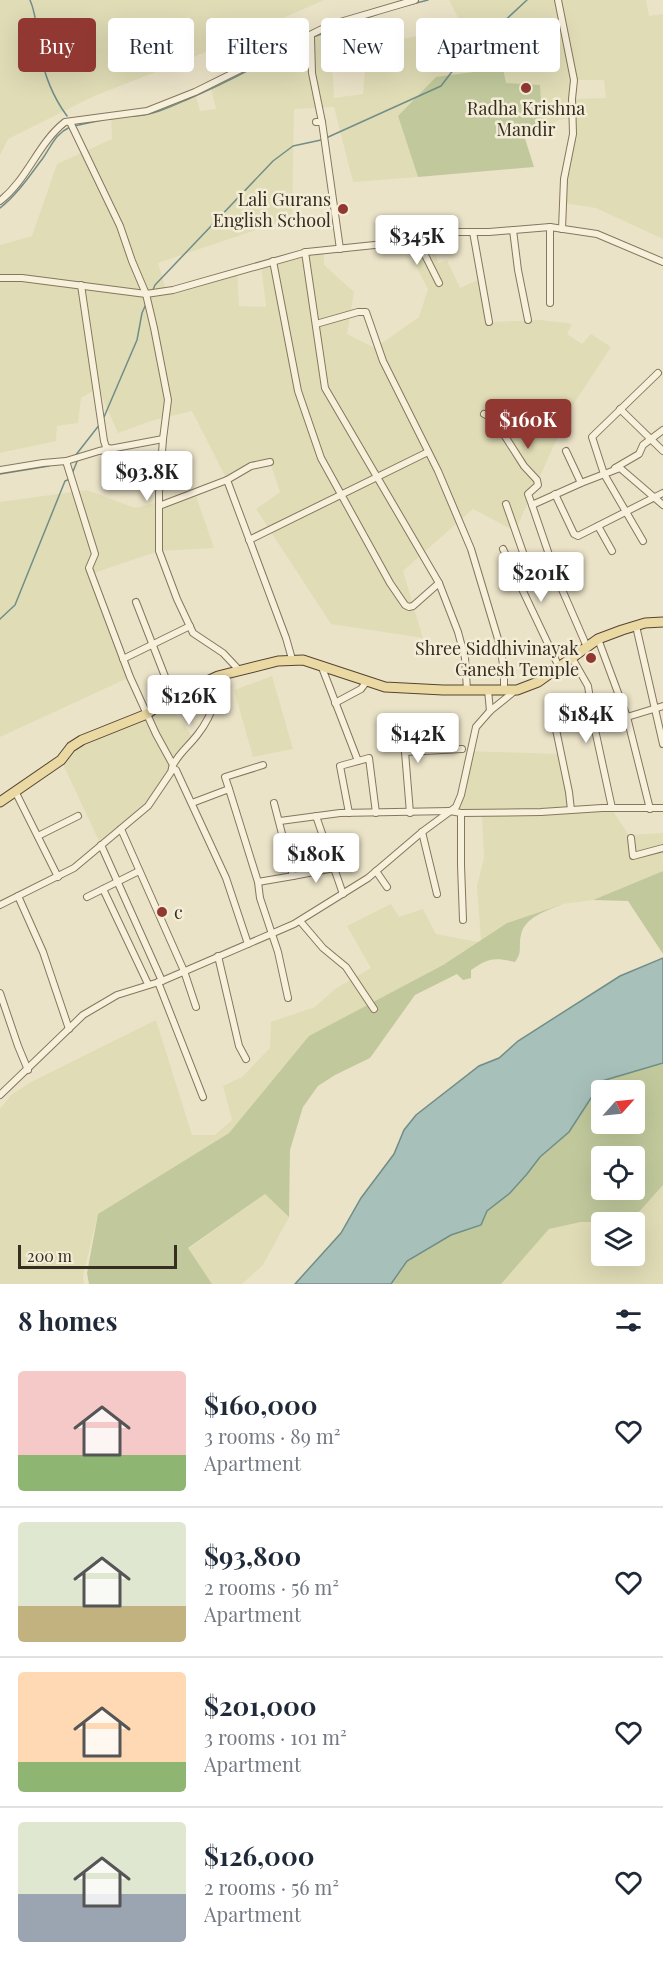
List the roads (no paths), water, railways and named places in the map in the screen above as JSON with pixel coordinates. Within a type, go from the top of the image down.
[{"type":"main road","points":[[0,802],[61,760],[71,747],[82,740],[147,714],[173,697],[218,676],[292,659],[320,664],[385,687],[517,690],[538,682],[598,639],[636,626],[663,622]]},
{"type":"street","points":[[340,249],[319,122],[312,73],[311,37],[309,36],[330,25],[415,0]]},
{"type":"street","points":[[558,0],[574,80],[573,134],[564,180],[562,229]]},
{"type":"street","points":[[0,201],[19,183],[55,130],[65,122],[147,111],[195,92],[236,72]]},
{"type":"street","points":[[71,124],[120,226],[146,294],[168,400],[159,506],[159,551],[193,633],[223,653],[241,672]]},
{"type":"street","points":[[550,227],[550,303]]},
{"type":"street","points":[[0,278],[81,285],[146,294],[173,290],[305,252],[417,239],[456,232],[550,227],[597,234],[663,262]]},
{"type":"street","points":[[513,230],[528,320]]},
{"type":"street","points":[[473,231],[489,322]]},
{"type":"street","points":[[417,239],[439,283]]},
{"type":"street","points":[[305,252],[325,388],[439,583],[458,632],[465,658],[467,690]]},
{"type":"street","points":[[273,261],[298,391],[321,458],[405,605],[409,608],[414,606],[439,583]]},
{"type":"street","points":[[81,285],[104,443],[101,451]]},
{"type":"street","points":[[316,324],[358,312],[366,312],[383,361],[428,452],[471,549],[501,649],[504,690]]},
{"type":"street","points":[[643,541],[604,474],[592,437],[658,372]]},
{"type":"street","points":[[620,409],[663,451]]},
{"type":"street","points":[[484,414],[494,419],[524,466],[537,480],[538,485],[528,494],[557,578],[587,647]]},
{"type":"street","points":[[532,505],[611,470],[639,453],[643,445],[663,429]]},
{"type":"street","points":[[0,470],[66,461],[101,451],[163,439]]},
{"type":"street","points":[[104,443],[111,449]]},
{"type":"street","points":[[566,451],[581,483]]},
{"type":"street","points":[[249,540],[428,452]]},
{"type":"street","points":[[66,461],[95,554],[89,568],[123,659],[226,878],[248,944]]},
{"type":"street","points":[[159,506],[227,480],[251,466],[270,462]]},
{"type":"street","points":[[611,470],[623,469],[663,505]]},
{"type":"street","points":[[227,480],[292,659]]},
{"type":"street","points":[[555,494],[575,535],[663,493]]},
{"type":"street","points":[[506,504],[526,561],[512,570]]},
{"type":"street","points":[[598,526],[612,551]]},
{"type":"street","points":[[503,549],[559,667]]},
{"type":"street","points":[[136,602],[173,697]]},
{"type":"street","points":[[123,659],[190,626]]},
{"type":"street","points":[[636,626],[660,707],[663,744]]},
{"type":"street","points":[[598,639],[627,717],[650,809]]},
{"type":"street","points":[[572,658],[588,687],[612,808]]},
{"type":"street","points":[[320,664],[358,761]]},
{"type":"street","points":[[336,703],[361,689],[367,681]]},
{"type":"street","points":[[0,905],[75,868],[148,806],[180,752],[198,735],[213,708],[216,699],[206,682]]},
{"type":"street","points":[[488,690],[490,711]]},
{"type":"street","points":[[0,1095],[83,1015],[117,995],[160,981],[300,921],[376,871],[456,807],[461,795],[476,727],[490,711],[517,690]]},
{"type":"street","points":[[594,725],[660,707]]},
{"type":"street","points":[[553,716],[568,783],[571,810]]},
{"type":"street","points":[[400,722],[410,813]]},
{"type":"street","points":[[405,752],[462,749]]},
{"type":"street","points":[[349,813],[340,766],[369,758],[376,813]]},
{"type":"street","points":[[263,765],[225,777],[258,882],[260,898],[272,934],[288,998]]},
{"type":"street","points":[[192,803],[229,789]]},
{"type":"street","points":[[15,793],[58,877]]},
{"type":"street","points":[[274,802],[293,876]]},
{"type":"street","points":[[280,821],[349,813],[663,808]]},
{"type":"street","points":[[461,813],[463,920]]},
{"type":"street","points":[[38,837],[78,816]]},
{"type":"street","points":[[316,816],[343,894]]},
{"type":"street","points":[[121,829],[184,971],[196,1007]]},
{"type":"street","points":[[422,832],[437,894]]},
{"type":"street","points":[[631,838],[633,856],[663,848]]},
{"type":"street","points":[[101,845],[160,981],[203,1097]]},
{"type":"street","points":[[258,882],[334,868]]},
{"type":"street","points":[[87,897],[139,870]]},
{"type":"street","points":[[376,871],[387,887]]},
{"type":"street","points":[[104,889],[148,984]]},
{"type":"street","points":[[18,896],[43,952],[69,1029]]},
{"type":"street","points":[[300,921],[323,948],[346,967],[374,1009]]},
{"type":"street","points":[[219,956],[239,1046],[246,1059]]},
{"type":"street","points":[[0,993],[28,1070]]},
{"type":"water","points":[[663,958],[663,1063],[605,1080],[591,1080],[591,1098],[569,1132],[540,1157],[510,1193],[487,1211],[481,1225],[451,1235],[407,1261],[391,1284],[295,1284],[341,1233],[361,1198],[394,1154],[404,1130],[416,1115],[479,1066],[499,1058],[518,1041],[620,976]]},
{"type":"waterway","points":[[30,0],[44,68],[53,93],[67,116]]},
{"type":"waterway","points":[[397,8],[428,0]]},
{"type":"waterway","points":[[326,138],[441,86],[457,65],[527,0]]},
{"type":"waterway","points":[[313,37],[378,14]]},
{"type":"waterway","points":[[133,116],[154,113],[173,106],[246,72]]},
{"type":"waterway","points":[[74,126],[102,120]]},
{"type":"waterway","points":[[0,208],[23,184],[57,136],[70,127]]},
{"type":"waterway","points":[[152,292],[155,285],[273,161],[293,146],[321,140]]},
{"type":"waterway","points":[[104,417],[137,340],[146,304]]},
{"type":"waterway","points":[[75,456],[100,424]]},
{"type":"waterway","points":[[72,474],[78,459]]},
{"type":"waterway","points":[[0,474],[49,466]]},
{"type":"waterway","points":[[0,619],[15,605],[65,481],[70,479]]},
{"type":"place","name":"Radha Krishna Mandir","points":[[526,88]]},
{"type":"place","name":"Lali Gurans English School","points":[[343,209]]},
{"type":"place","name":"Shree Siddhivinayak Ganesh Temple","points":[[591,658]]},
{"type":"place","name":"c","points":[[162,912]]}]
